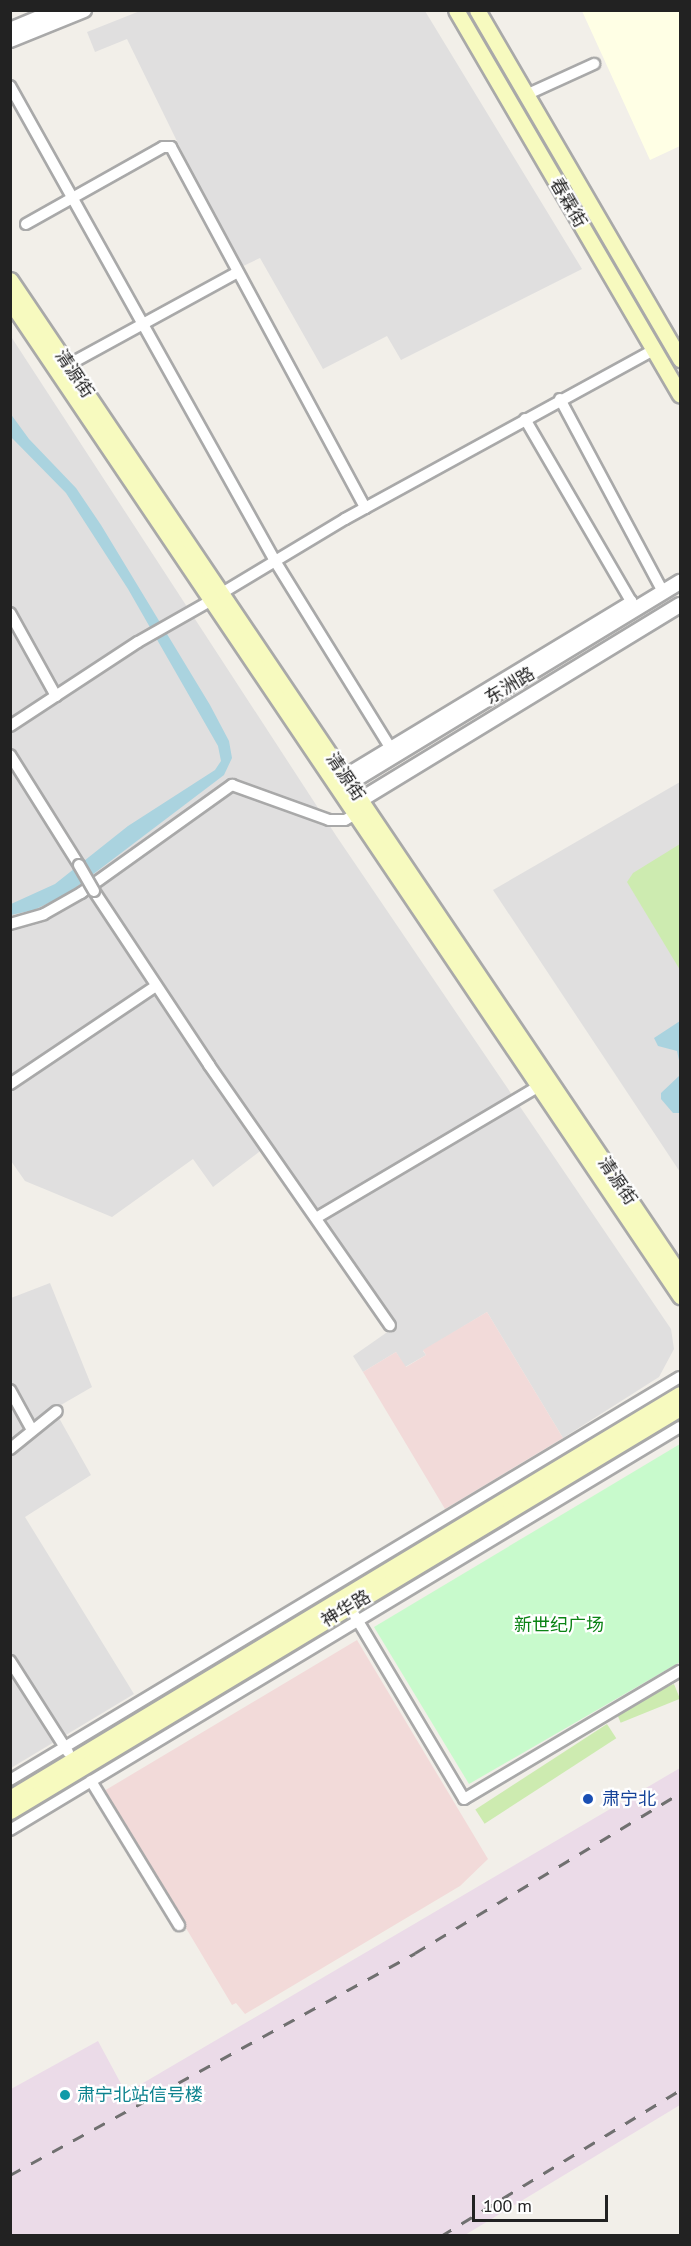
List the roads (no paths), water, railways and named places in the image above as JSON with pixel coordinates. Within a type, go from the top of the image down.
[{"type":"main road","name":"春霖街","points":[[456,10],[681,396]]},
{"type":"main road","name":"春霖街","points":[[477,10],[681,359]]},
{"type":"main road","name":"清源街","points":[[10,280],[68,365],[217,597]]},
{"type":"main road","name":"清源街","points":[[10,301],[344,782],[356,806],[539,1086],[681,1296]]},
{"type":"main road","name":"清源街","points":[[356,806],[681,1275]]},
{"type":"main road","name":"神华路","points":[[10,1798],[69,1754],[681,1394]]},
{"type":"main road","name":"神华路","points":[[10,1811],[681,1408]]},
{"type":"street","points":[[10,30],[58,10]]},
{"type":"street","points":[[10,40],[84,10]]},
{"type":"street","points":[[526,95],[594,64]]},
{"type":"street","points":[[10,86],[275,561],[393,751]]},
{"type":"street","points":[[26,224],[163,147],[171,147],[236,273],[365,508]]},
{"type":"street","points":[[68,365],[236,273]]},
{"type":"street","points":[[10,726],[153,633],[365,508],[560,399],[654,350]]},
{"type":"street","points":[[560,399],[663,592]]},
{"type":"street","points":[[525,419],[633,605]]},
{"type":"street","name":"东洲路","points":[[344,782],[633,605],[681,582]]},
{"type":"street","name":"东洲路","points":[[356,806],[681,605]]},
{"type":"street","points":[[10,613],[56,696]]},
{"type":"street","points":[[10,755],[156,986],[390,1325]]},
{"type":"street","points":[[10,924],[44,914],[81,892],[232,785],[329,820],[345,820],[356,806]]},
{"type":"street","points":[[10,1084],[156,986]]},
{"type":"street","points":[[316,1218],[539,1086]]},
{"type":"street","points":[[10,1780],[69,1754],[681,1377]]},
{"type":"street","points":[[10,1390],[32,1430]]},
{"type":"street","points":[[10,1449],[57,1411]]},
{"type":"street","points":[[10,1830],[681,1427]]},
{"type":"street","points":[[350,1607],[464,1799],[681,1671]]},
{"type":"street","points":[[10,1661],[69,1754]]},
{"type":"street","points":[[92,1781],[179,1925]]},
{"type":"water","points":[[10,413],[29,439],[76,488],[101,525],[210,705],[229,741],[232,758],[224,775],[67,894],[34,910],[11,915],[11,904],[55,884],[128,826],[215,770],[221,761],[218,746],[128,589],[66,493],[11,437]]},
{"type":"water","points":[[680,1021],[680,1065],[677,1051],[658,1046],[654,1038]]},
{"type":"water","points":[[680,1069],[680,1113],[673,1113],[661,1099],[661,1093],[679,1076]]},
{"type":"railway","points":[[10,2175],[415,1953],[680,1793]]},
{"type":"railway","points":[[441,2236],[680,2090]]},
{"type":"place","name":"肃宁北","points":[[588,1799]]},
{"type":"place","name":"肃宁北站信号楼","points":[[65,2095]]},
{"type":"park label","name":"新世纪广场","points":[[559,1625]]}]
